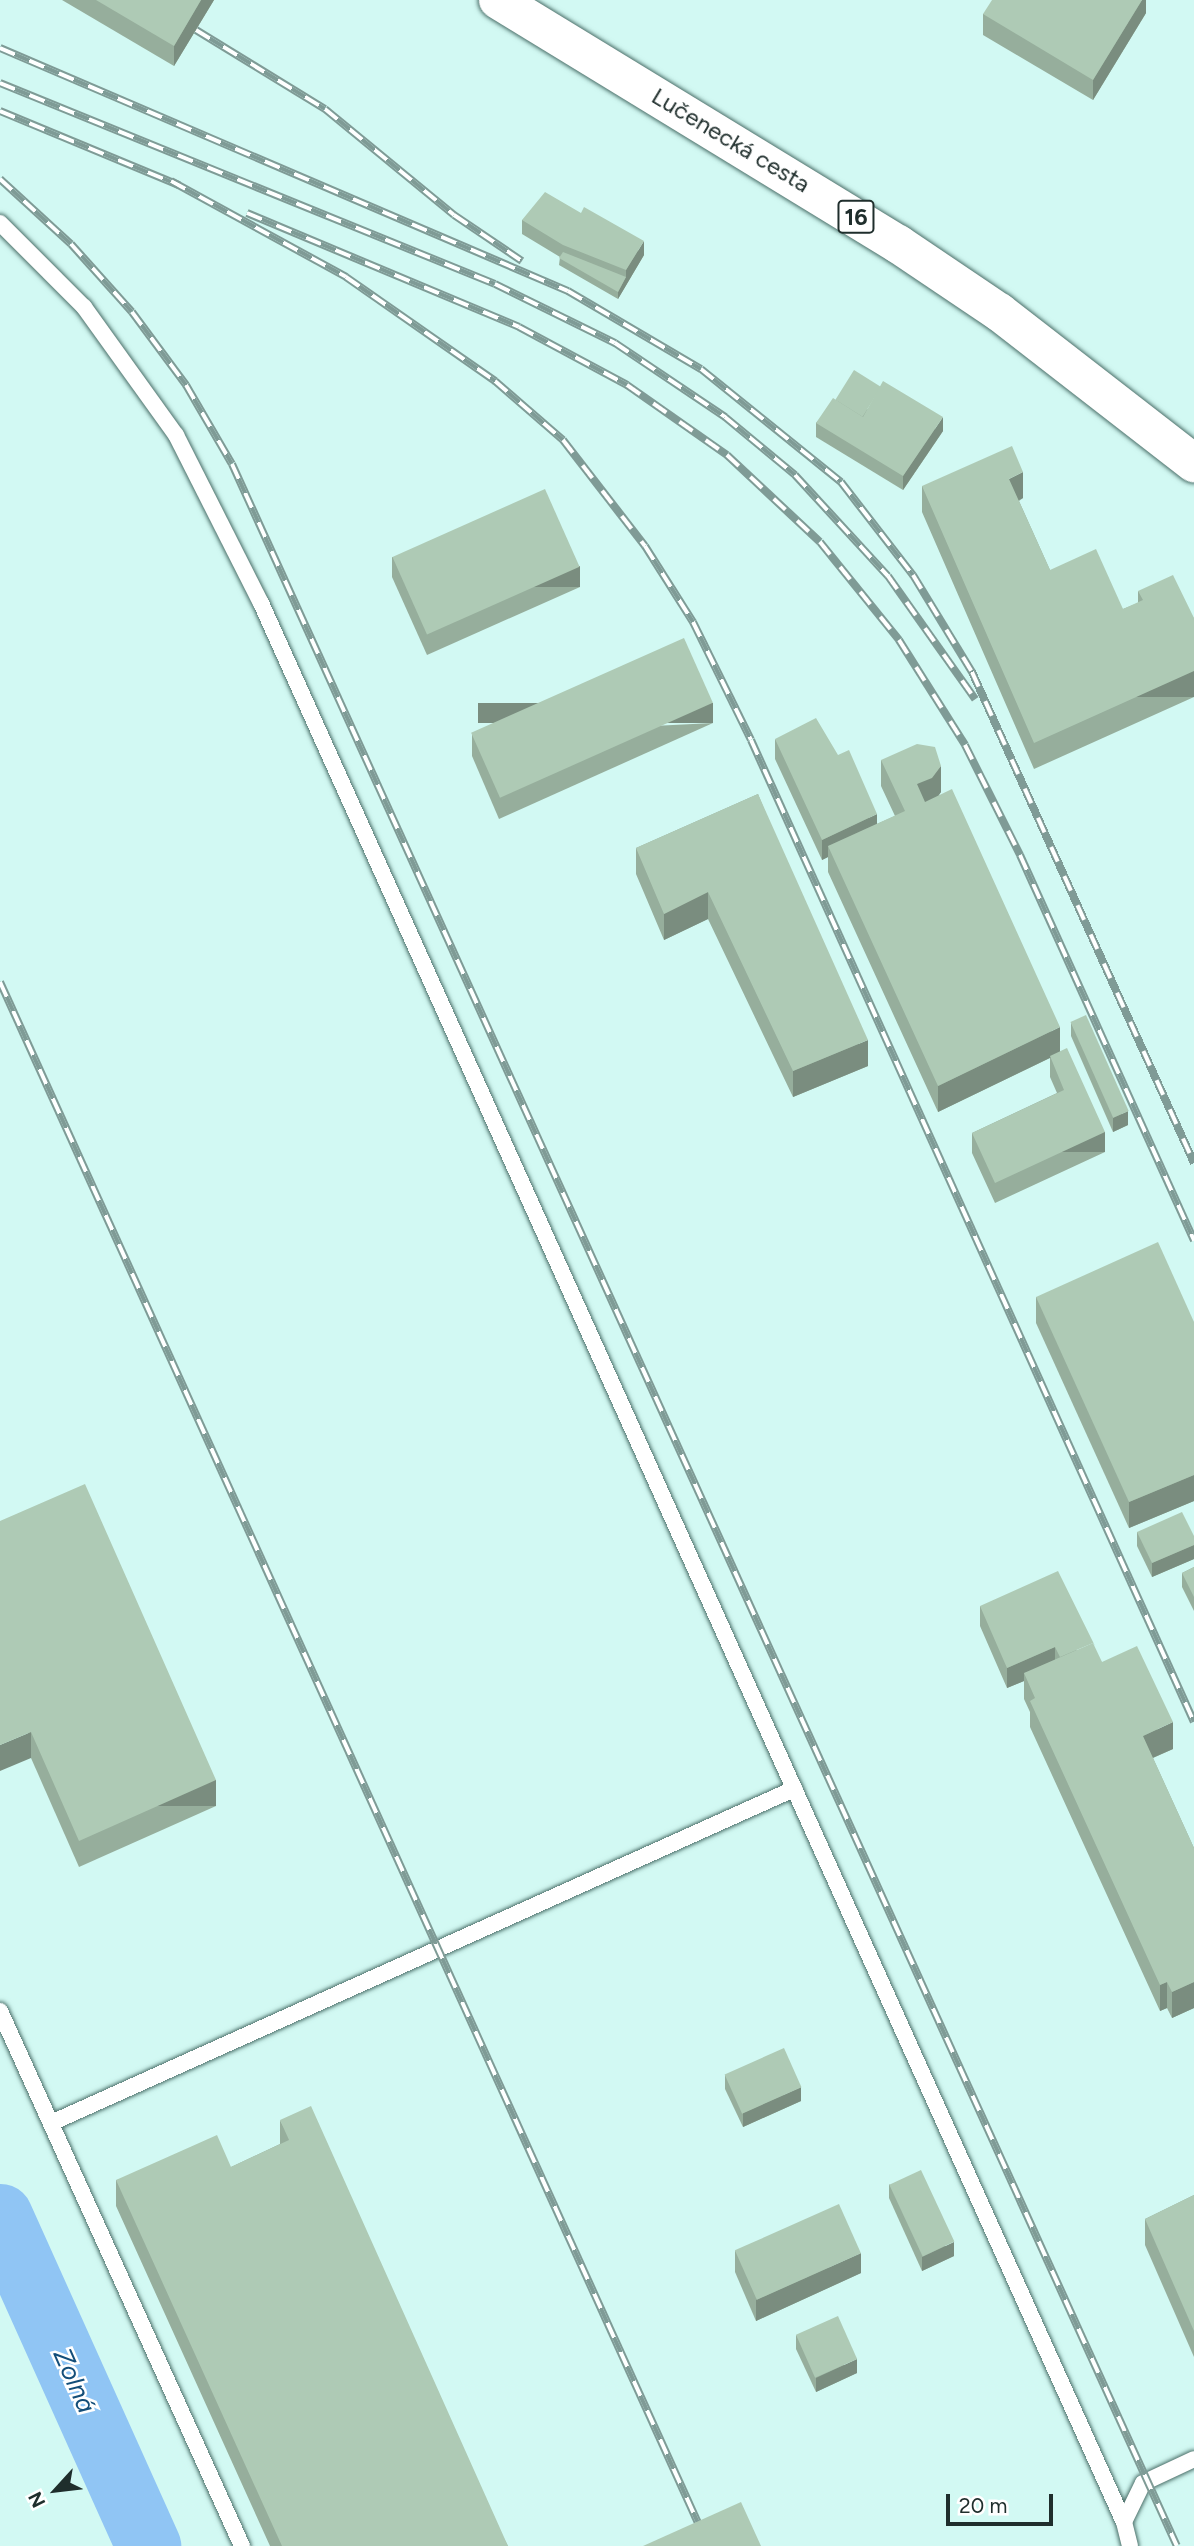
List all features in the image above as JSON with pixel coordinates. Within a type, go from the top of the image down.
[{"type":"main road","name":"Lučenecká cesta","points":[[498,0],[898,244],[1009,320],[1194,463]]},
{"type":"lane","points":[[0,223],[84,307],[176,435],[261,603],[1124,2522],[1130,2546]]},
{"type":"lane","points":[[51,2123],[794,1789]]},
{"type":"lane","points":[[0,2011],[242,2546]]},
{"type":"lane","points":[[1124,2522],[1143,2483],[1194,2459]]},
{"type":"building","points":[[96,0],[201,0],[174,46]]},
{"type":"building","points":[[992,0],[1142,0],[1093,80],[983,14]]},
{"type":"building","points":[[545,192],[581,213],[584,207],[644,241],[626,270],[563,245],[522,220]]},
{"type":"building","points":[[563,252],[626,277],[618,292],[559,258]]},
{"type":"building","points":[[854,370],[881,387],[863,417],[835,400]]},
{"type":"building","points":[[883,381],[943,417],[903,476],[816,423],[833,398],[863,417]]},
{"type":"building","points":[[1012,446],[1023,472],[1009,479],[1050,570],[1096,549],[1123,609],[1143,600],[1138,591],[1173,575],[1194,618],[1194,671],[1034,743],[922,486]]},
{"type":"building","points":[[545,489],[580,567],[427,635],[392,557]]},
{"type":"building","points":[[684,638],[713,703],[500,798],[471,733]]},
{"type":"building","points":[[816,718],[838,755],[849,750],[877,814],[822,840],[775,739]]},
{"type":"building","points":[[917,744],[935,747],[941,766],[932,778],[917,784],[925,802],[952,789],[1060,1027],[938,1086],[828,846],[905,811],[881,760]]},
{"type":"building","points":[[758,794],[868,1040],[793,1071],[708,892],[664,914],[636,848]]},
{"type":"building","points":[[1086,1015],[1129,1111],[1113,1118],[1070,1022]]},
{"type":"building","points":[[1067,1048],[1105,1132],[995,1183],[972,1133],[1064,1090],[1050,1056]]},
{"type":"building","points":[[1158,1242],[1194,1322],[1194,1475],[1129,1502],[1036,1297]]},
{"type":"building","points":[[85,1484],[216,1780],[79,1841],[31,1732],[0,1745],[0,1521]]},
{"type":"building","points":[[1182,1512],[1194,1536],[1194,1545],[1152,1563],[1137,1532]]},
{"type":"building","points":[[1194,1567],[1194,1597],[1182,1573]]},
{"type":"building","points":[[1058,1571],[1095,1646],[1093,1643],[1060,1657],[1055,1647],[1007,1668],[980,1606]]},
{"type":"building","points":[[1093,1643],[1102,1662],[1137,1646],[1173,1722],[1143,1736],[1194,1848],[1194,1982],[1172,1992],[1167,1982],[1160,1985],[1030,1701],[1035,1698],[1024,1673]]},
{"type":"building","points":[[784,2048],[801,2087],[742,2114],[725,2074]]},
{"type":"building","points":[[311,2106],[508,2546],[282,2546],[116,2180],[217,2135],[231,2167],[289,2140],[280,2120]]},
{"type":"building","points":[[921,2170],[954,2242],[923,2256],[889,2185]]},
{"type":"building","points":[[1194,2195],[1194,2331],[1145,2219]]},
{"type":"building","points":[[839,2204],[861,2253],[757,2300],[735,2250]]},
{"type":"building","points":[[838,2316],[857,2359],[815,2378],[796,2335]]},
{"type":"building","points":[[741,2502],[761,2546],[643,2546]]},
{"type":"waterway","name":"Zolná","points":[[0,2216],[148,2546]]},
{"type":"railway","points":[[196,30],[325,109],[454,215],[522,261]]},
{"type":"railway","points":[[0,48],[568,291],[701,369],[841,482],[913,575],[972,672],[1194,1163]]},
{"type":"railway","points":[[0,83],[495,284],[615,343],[725,417],[795,475],[888,576],[975,699]]},
{"type":"railway","points":[[0,111],[179,185]]},
{"type":"railway","points":[[0,179],[71,244],[132,312],[186,385],[232,464],[1177,2546]]},
{"type":"railway","points":[[171,181],[346,277],[495,381],[563,440],[645,546],[693,622],[751,740],[1194,1722]]},
{"type":"railway","points":[[247,213],[519,327],[627,385],[727,455],[820,542],[899,640],[965,745],[1020,855],[1194,1241]]},
{"type":"railway","points":[[0,982],[705,2538]]}]
